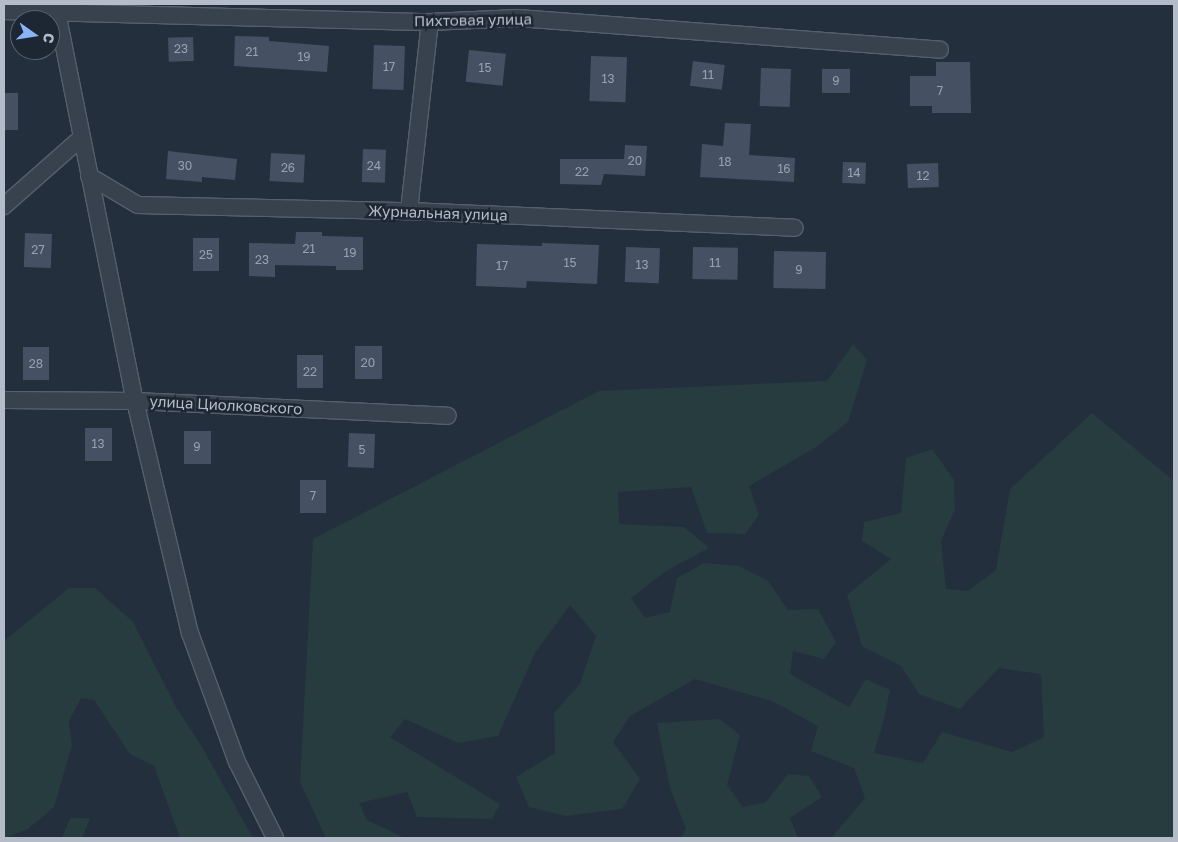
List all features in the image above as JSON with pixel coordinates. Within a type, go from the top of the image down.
[{"type":"street","name":"Пихтовая улица","points":[[4,11],[57,8],[430,22],[520,11],[940,50]]},
{"type":"street","points":[[57,8],[81,138],[135,401],[190,633],[237,762],[276,838]]},
{"type":"street","points":[[408,211],[430,22]]},
{"type":"street","points":[[4,206],[81,138]]},
{"type":"street","name":"Журнальная улица","points":[[89,176],[138,205],[408,211],[795,228]]},
{"type":"street","name":"улица Циолковского","points":[[4,400],[135,401],[448,416]]},
{"type":"green space","points":[[853,344],[867,360],[848,422],[816,447],[749,486],[759,515],[745,534],[707,533],[691,487],[618,492],[619,524],[684,527],[709,548],[666,571],[631,598],[645,618],[670,612],[677,578],[704,563],[739,566],[768,581],[788,610],[818,609],[836,642],[824,659],[793,651],[790,674],[849,707],[866,679],[890,690],[874,753],[923,763],[942,732],[1012,752],[1044,737],[1041,674],[999,668],[960,709],[919,694],[901,666],[862,646],[847,595],[891,559],[862,541],[864,522],[901,513],[906,458],[932,449],[954,480],[955,509],[941,541],[946,589],[968,591],[996,570],[1010,489],[1092,413],[1174,481],[1174,838],[831,838],[865,798],[854,768],[811,751],[818,726],[772,701],[695,679],[630,716],[613,742],[640,779],[622,809],[566,816],[529,807],[516,777],[555,753],[554,713],[580,684],[596,636],[570,605],[535,653],[498,736],[458,743],[405,719],[390,737],[500,804],[492,819],[417,817],[407,792],[359,803],[367,820],[405,838],[326,838],[300,782],[313,539],[599,391],[827,381]]},
{"type":"green space","points":[[69,588],[95,588],[133,622],[176,707],[202,747],[253,838],[180,838],[154,766],[130,754],[94,700],[81,698],[69,721],[72,745],[54,807],[28,829],[4,838],[4,641]]},
{"type":"green space","points":[[720,719],[740,735],[727,785],[743,807],[766,802],[788,774],[809,776],[822,797],[790,818],[798,838],[681,838],[686,829],[670,788],[657,723]]},
{"type":"green space","points":[[70,818],[90,818],[82,838],[62,838]]},
{"type":"building","points":[[235,36],[269,37],[269,41],[329,46],[327,72],[234,66]]},
{"type":"building","points":[[193,37],[194,61],[169,62],[168,38]]},
{"type":"building","points":[[374,45],[405,46],[403,90],[372,89]]},
{"type":"building","points":[[469,50],[506,54],[502,86],[466,82]]},
{"type":"building","points":[[591,56],[627,57],[625,102],[589,101]]},
{"type":"building","points":[[693,61],[725,65],[722,90],[690,86]]},
{"type":"building","points":[[936,62],[970,62],[971,113],[932,113],[932,106],[910,106],[910,76],[936,76]]},
{"type":"building","points":[[761,68],[791,69],[790,107],[760,106]]},
{"type":"building","points":[[822,69],[850,69],[850,93],[822,93]]},
{"type":"building","points":[[4,93],[18,93],[18,130],[4,130]]},
{"type":"building","points":[[725,123],[751,124],[749,155],[795,158],[794,182],[700,177],[702,144],[723,146]]},
{"type":"building","points":[[625,145],[647,146],[645,176],[604,174],[601,185],[560,184],[560,159],[624,159]]},
{"type":"building","points":[[363,149],[386,150],[385,183],[362,182]]},
{"type":"building","points":[[168,151],[237,159],[235,180],[202,177],[202,182],[166,179]]},
{"type":"building","points":[[271,153],[305,155],[303,183],[270,181]]},
{"type":"building","points":[[843,162],[866,163],[865,184],[842,183]]},
{"type":"building","points":[[938,163],[939,187],[908,188],[907,164]]},
{"type":"building","points":[[296,232],[322,232],[322,236],[363,237],[363,270],[336,270],[336,266],[275,265],[275,277],[249,276],[249,243],[295,244]]},
{"type":"building","points":[[25,233],[52,234],[51,268],[24,267]]},
{"type":"building","points":[[193,238],[219,238],[219,271],[193,271]]},
{"type":"building","points":[[542,243],[599,245],[597,284],[527,281],[526,288],[476,286],[477,244],[542,246]]},
{"type":"building","points":[[626,247],[660,248],[659,283],[625,282]]},
{"type":"building","points":[[693,247],[738,248],[737,280],[692,279]]},
{"type":"building","points":[[774,251],[826,252],[825,289],[773,288]]},
{"type":"building","points":[[355,346],[382,346],[382,379],[355,379]]},
{"type":"building","points":[[23,347],[49,347],[49,380],[23,380]]},
{"type":"building","points":[[297,355],[323,355],[323,388],[297,388]]},
{"type":"building","points":[[85,428],[112,428],[112,461],[85,461]]},
{"type":"building","points":[[184,431],[211,431],[211,464],[184,464]]},
{"type":"building","points":[[349,433],[375,434],[374,468],[348,467]]},
{"type":"building","points":[[300,480],[326,480],[326,513],[300,513]]}]
